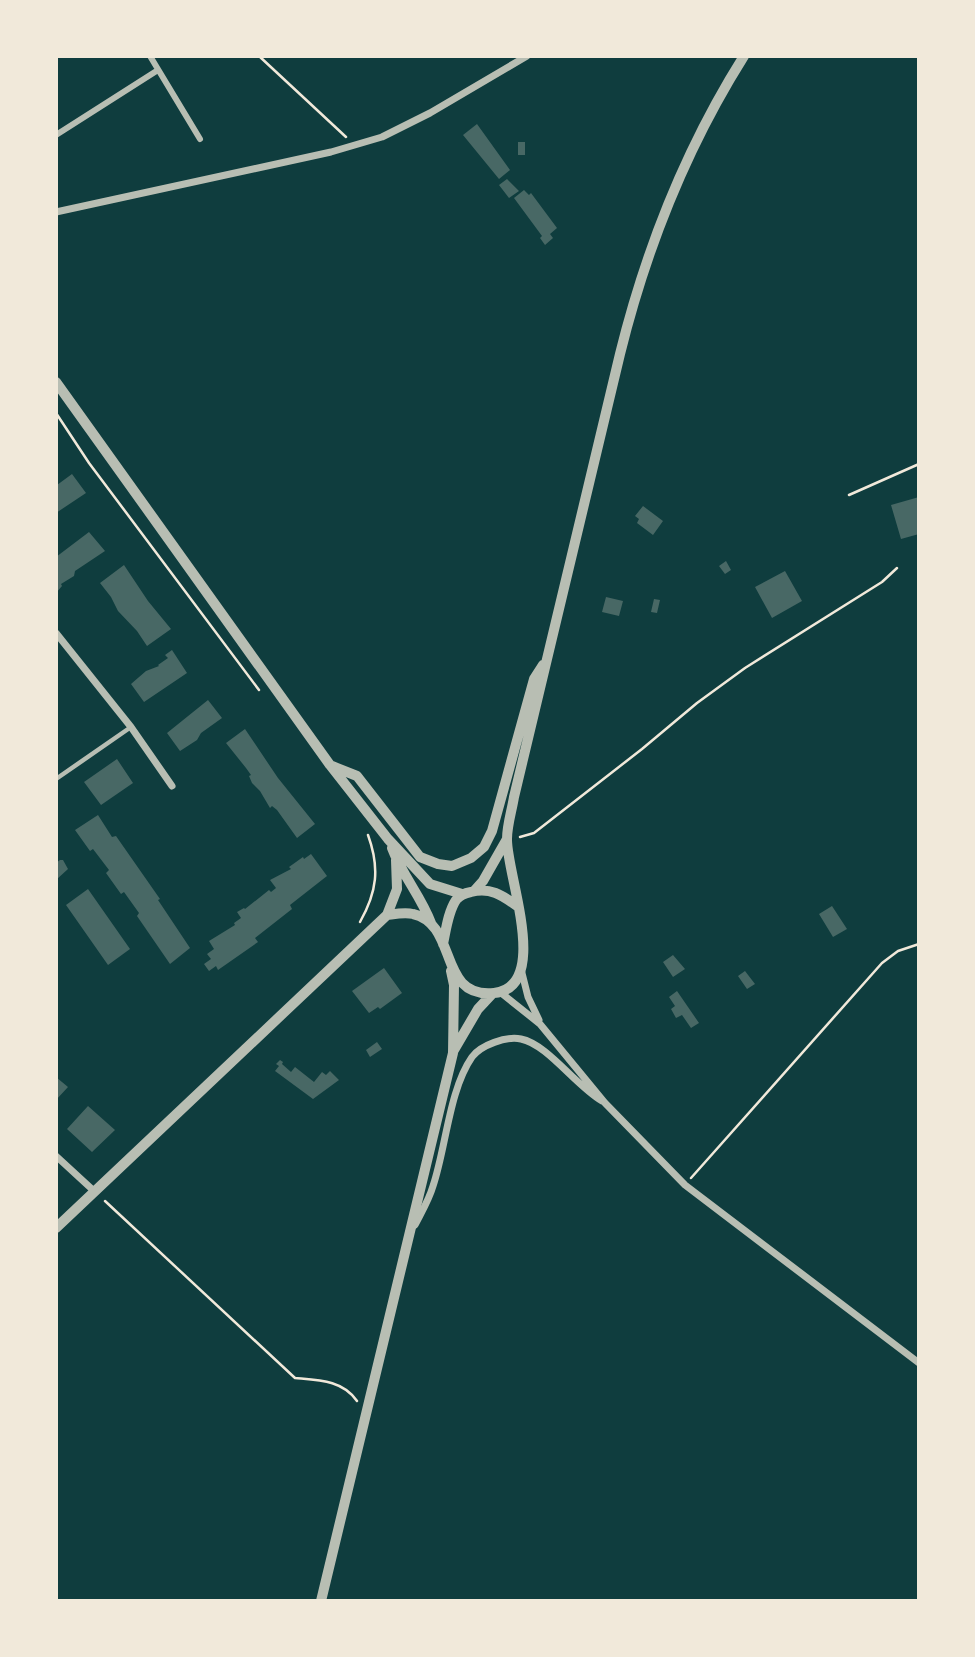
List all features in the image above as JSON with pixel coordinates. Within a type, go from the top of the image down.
[{"type":"street","points":[[150,56],[200,139]]},
{"type":"street","points":[[56,212],[355,146],[415,122],[527,56]]},
{"type":"street","points":[[453,1053],[478,1009],[496,993],[512,984],[521,968],[525,948],[507,839],[514,797],[625,334],[643,274],[685,166],[744,56]]},
{"type":"street","points":[[56,135],[158,70]]},
{"type":"street","points":[[56,382],[330,765],[388,839],[430,884],[462,894]]},
{"type":"street","points":[[56,632],[131,727],[172,786]]},
{"type":"street","points":[[330,765],[357,776],[420,857],[452,866],[471,858],[484,847],[492,831],[534,679],[547,660]]},
{"type":"street","points":[[388,839],[396,860],[416,889],[431,923],[438,931],[460,982],[469,989],[496,993],[540,1024],[605,1102],[685,1185],[919,1363]]},
{"type":"street","points":[[474,891],[483,881],[507,839]]},
{"type":"street","points":[[56,1228],[387,915],[397,889],[396,860]]},
{"type":"street","points":[[392,901],[430,884]]},
{"type":"street","points":[[443,944],[452,909],[462,894],[484,890],[497,892],[517,906]]},
{"type":"street","points":[[387,915],[413,914],[431,923]]},
{"type":"street","points":[[321,1601],[453,1053],[454,985],[448,958]]},
{"type":"street","points":[[521,968],[528,997],[540,1024]]},
{"type":"street","points":[[406,1247],[433,1187],[459,1085],[473,1056],[497,1041],[520,1039],[547,1054],[587,1093],[605,1102]]},
{"type":"street","points":[[56,1156],[94,1191]]},
{"type":"lane","points":[[56,779],[131,727]]},
{"type":"path","points":[[259,56],[355,146]]},
{"type":"path","points":[[56,413],[89,463],[261,693]]},
{"type":"path","points":[[849,495],[919,464]]},
{"type":"path","points":[[507,839],[534,833],[736,675],[882,582],[897,568]]},
{"type":"path","points":[[355,930],[369,906],[375,883],[376,858],[368,836]]},
{"type":"path","points":[[685,1185],[882,963],[898,951],[919,944]]},
{"type":"path","points":[[94,1191],[295,1378],[322,1380],[349,1390],[366,1414]]},
{"type":"building","points":[[477,124],[510,170],[499,179],[463,135]]},
{"type":"building","points":[[518,142],[525,142],[525,155],[518,155]]},
{"type":"building","points":[[507,179],[519,191],[509,198],[499,185]]},
{"type":"building","points":[[524,190],[529,195],[531,193],[557,228],[550,234],[553,238],[545,245],[540,238],[542,236],[514,198]]},
{"type":"building","points":[[72,474],[86,493],[56,513],[57,485]]},
{"type":"building","points":[[919,497],[919,534],[901,539],[891,505]]},
{"type":"building","points":[[643,506],[663,521],[653,535],[637,523],[639,519],[635,516]]},
{"type":"building","points":[[89,532],[105,551],[75,571],[74,576],[61,584],[56,593],[56,557]]},
{"type":"building","points":[[726,561],[731,570],[725,574],[719,566]]},
{"type":"building","points":[[124,565],[171,629],[147,646],[118,611],[100,583]]},
{"type":"building","points":[[785,571],[802,601],[772,618],[755,587]]},
{"type":"building","points":[[606,597],[623,601],[619,616],[602,612]]},
{"type":"building","points":[[654,599],[660,600],[657,613],[651,612]]},
{"type":"building","points":[[172,650],[187,673],[144,702],[131,684],[146,671],[159,666],[168,658],[165,655]]},
{"type":"building","points":[[208,700],[222,718],[180,751],[167,733]]},
{"type":"building","points":[[245,729],[278,778],[315,824],[297,838],[277,810],[272,806],[270,808],[252,783],[249,776],[251,775],[226,743]]},
{"type":"building","points":[[117,759],[133,783],[101,805],[84,782]]},
{"type":"building","points":[[98,815],[160,899],[158,900],[190,948],[170,964],[137,916],[139,913],[106,873],[109,870],[93,849],[90,851],[75,830]]},
{"type":"building","points":[[311,854],[327,876],[290,905],[292,909],[255,938],[258,942],[218,970],[216,966],[209,971],[204,964],[211,959],[207,954],[214,949],[209,941],[235,925],[241,918],[237,912],[276,888],[270,880]]},
{"type":"building","points":[[63,860],[68,869],[56,880],[56,863]]},
{"type":"building","points":[[88,889],[130,949],[108,965],[66,905]]},
{"type":"building","points":[[832,906],[847,929],[833,937],[819,914]]},
{"type":"building","points":[[673,955],[685,969],[673,977],[663,962]]},
{"type":"building","points":[[384,968],[402,993],[380,1009],[378,1007],[369,1013],[352,991]]},
{"type":"building","points":[[745,971],[755,984],[747,989],[738,976]]},
{"type":"building","points":[[677,991],[699,1023],[691,1028],[682,1015],[676,1018],[671,1009],[675,1006],[669,997]]},
{"type":"building","points":[[377,1042],[382,1049],[370,1057],[366,1050]]},
{"type":"building","points":[[280,1060],[291,1072],[295,1067],[314,1082],[322,1072],[326,1075],[330,1071],[339,1080],[313,1099],[275,1071]]},
{"type":"building","points":[[56,1077],[68,1087],[56,1100]]},
{"type":"building","points":[[88,1106],[115,1130],[92,1152],[67,1129]]}]
